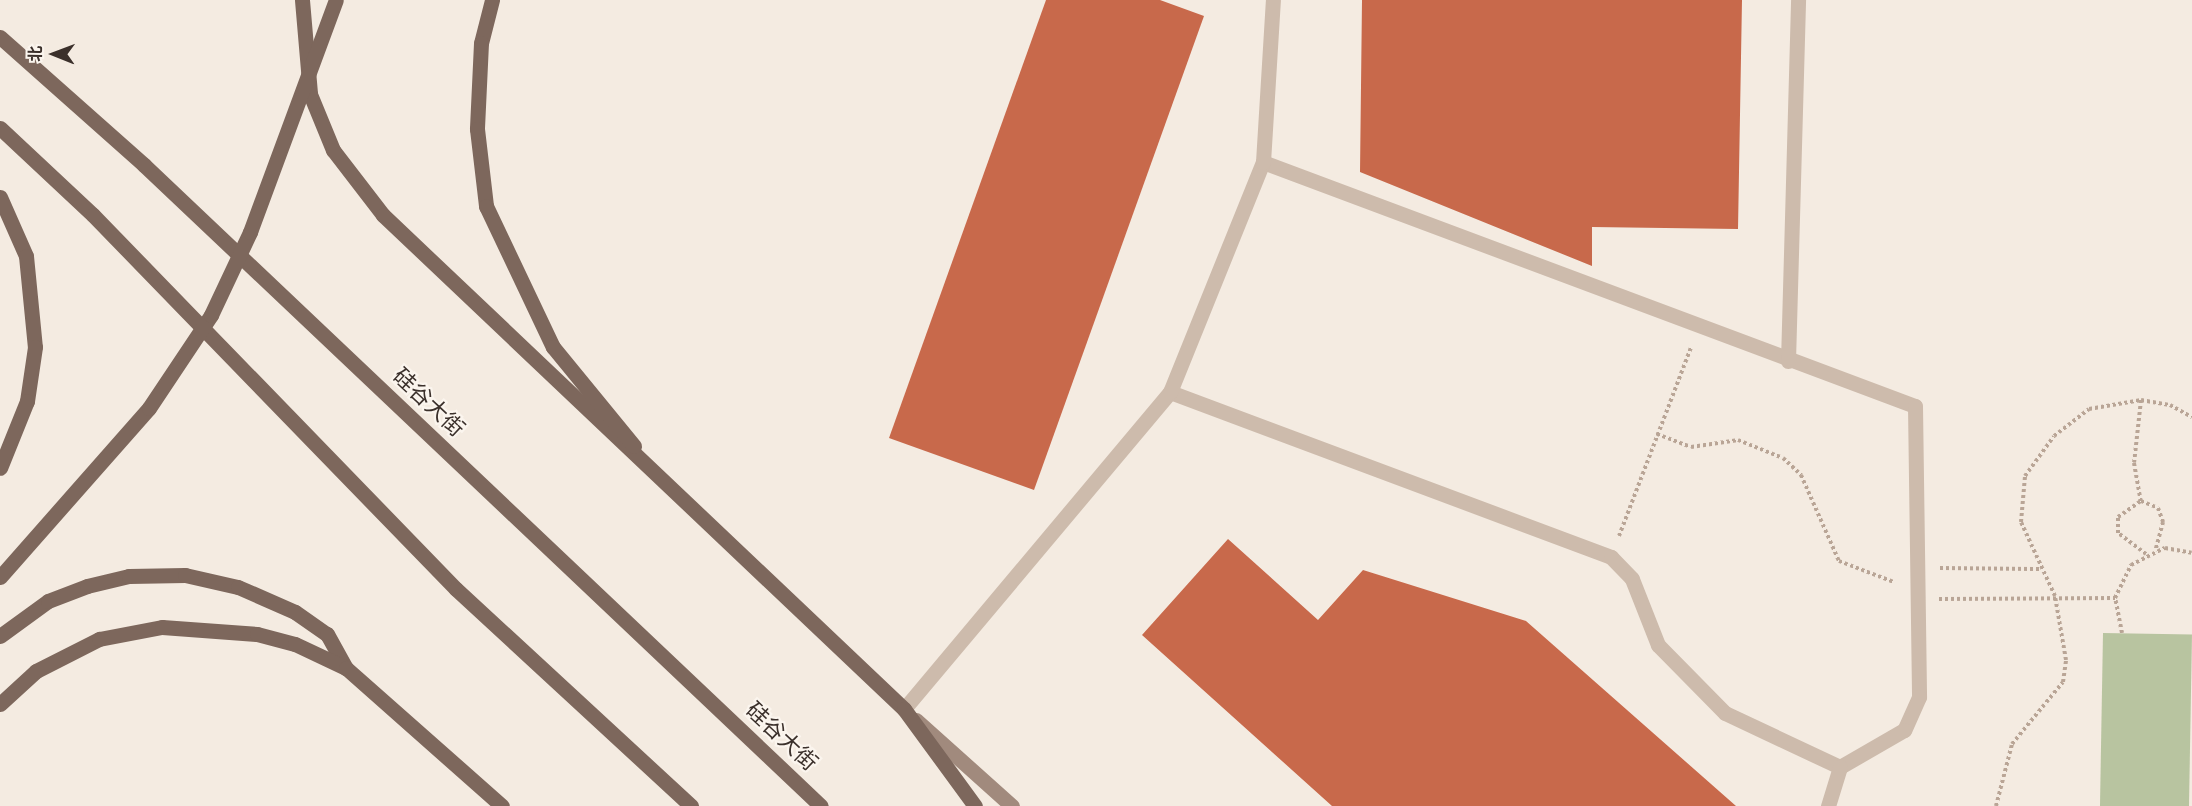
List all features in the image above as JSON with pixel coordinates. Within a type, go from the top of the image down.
[{"type":"main road","points":[[302,0],[310,94],[333,150],[383,215],[680,502],[1012,806]]},
{"type":"main road","points":[[0,577],[150,408],[211,315],[250,232],[336,0]]},
{"type":"main road","points":[[492,0],[481,43],[477,129],[486,206],[553,347],[680,502]]},
{"type":"main road","name":"硅谷大街","points":[[0,37],[144,165],[821,806]]},
{"type":"main road","points":[[0,128],[93,214],[456,589],[691,806]]},
{"type":"main road","points":[[0,197],[26,256],[34,298],[33,374],[18,429],[0,468]]},
{"type":"main road","points":[[2,634],[48,601],[87,586],[129,576],[185,575],[238,586],[295,612],[327,634],[346,668]]},
{"type":"main road","points":[[0,704],[56,659],[99,639],[138,630],[223,628],[295,644],[346,668],[502,806]]},
{"type":"main road","points":[[904,709],[975,806]]},
{"type":"street","points":[[904,709],[1170,392],[1263,162],[1273,0]]},
{"type":"street","points":[[1788,361],[1798,0]]},
{"type":"street","points":[[1263,162],[1788,361],[1915,406],[1919,697],[1904,730],[1840,767],[1828,806]]},
{"type":"street","points":[[1170,392],[1611,557],[1632,579],[1658,645],[1725,713],[1840,767]]},
{"type":"path","points":[[1611,557],[1698,327]]},
{"type":"path","points":[[2141,400],[2134,463],[2142,501]]},
{"type":"path","points":[[1996,806],[2012,744],[2063,682],[2064,626],[2055,596],[2021,522],[2025,476],[2069,421],[2100,406],[2141,400],[2170,405],[2192,417]]},
{"type":"path","points":[[1658,434],[1691,447],[1738,440],[1760,444],[1801,475],[1839,561],[1875,579],[1918,592],[2115,598]]},
{"type":"path","points":[[2142,501],[2158,508],[2163,522],[2156,551]]},
{"type":"path","points":[[2142,501],[2118,517],[2118,533],[2146,554]]},
{"type":"path","points":[[2122,633],[2115,598],[2131,565],[2146,554],[2156,551],[2192,554]]},
{"type":"path","points":[[1918,567],[2042,568]]},
{"type":"green space","points":[[2103,633],[2192,635],[2189,806],[2100,806]]},
{"type":"building","points":[[1046,0],[1160,0],[1204,16],[1034,490],[889,438]]},
{"type":"building","points":[[1362,0],[1742,0],[1738,229],[1592,227],[1592,266],[1360,172]]},
{"type":"building","points":[[1228,539],[1318,620],[1363,570],[1526,621],[1736,806],[1332,806],[1142,635]]}]
